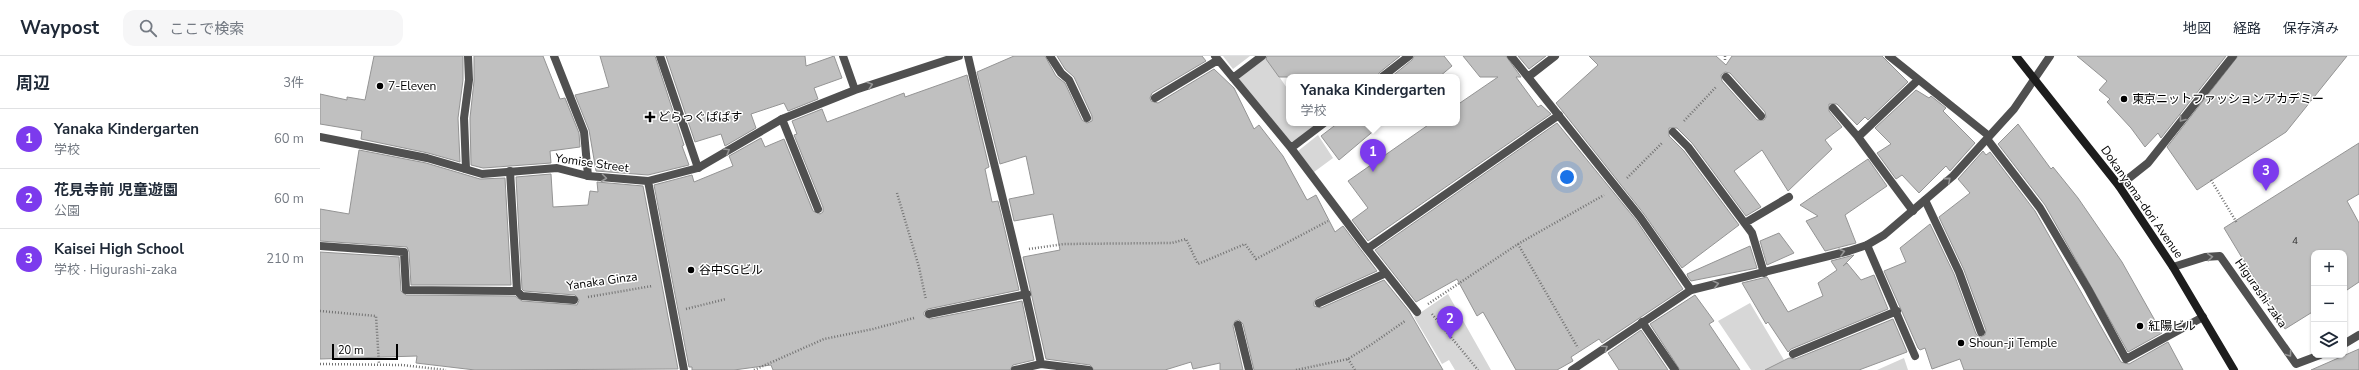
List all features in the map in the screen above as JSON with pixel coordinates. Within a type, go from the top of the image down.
[{"type":"main road","name":"Dokanyama-dori Avenue","points":[[2016,56],[2035,78],[2119,186],[2172,267],[2234,370]]},
{"type":"street","points":[[466,169],[464,118],[469,80],[468,56]]},
{"type":"street","points":[[554,56],[584,132],[588,176]]},
{"type":"street","points":[[660,56],[698,168]]},
{"type":"street","points":[[844,56],[854,90]]},
{"type":"street","name":"Yomise Street","points":[[320,137],[427,158],[482,174],[557,168],[588,176],[648,181],[698,168],[782,119],[854,90],[959,56]]},
{"type":"street","points":[[968,56],[1015,252],[1027,294],[1041,364]]},
{"type":"street","points":[[1050,56],[1061,73],[1069,80],[1087,118]]},
{"type":"street","points":[[1233,78],[1262,56]]},
{"type":"street","points":[[1386,74],[1409,56]]},
{"type":"street","points":[[1511,56],[1617,187],[1691,290]]},
{"type":"street","points":[[1528,77],[1555,56]]},
{"type":"street","points":[[1889,56],[1988,138],[2040,208],[2088,289],[2126,359],[2202,318]]},
{"type":"street","points":[[1572,370],[1691,290],[1764,273],[1868,245],[1884,235],[1953,176],[2014,109],[2050,56]]},
{"type":"street","points":[[2119,186],[2148,163],[2233,56]]},
{"type":"street","points":[[1154,98],[1217,58],[1291,148],[1367,249],[1417,312]]},
{"type":"street","points":[[1726,77],[1761,116]]},
{"type":"street","points":[[1858,137],[1918,80]]},
{"type":"street","points":[[1833,108],[1858,137],[1913,211]]},
{"type":"street","points":[[1367,249],[1559,115]]},
{"type":"street","points":[[782,119],[818,209]]},
{"type":"street","points":[[1291,148],[1320,126]]},
{"type":"street","points":[[1673,132],[1688,147],[1752,233],[1764,273]]},
{"type":"street","points":[[510,171],[517,291]]},
{"type":"street","points":[[648,181],[684,370]]},
{"type":"street","points":[[1745,224],[1789,197]]},
{"type":"street","points":[[1925,200],[1959,272],[1981,332]]},
{"type":"street","points":[[1868,245],[1915,356]]},
{"type":"street","name":"Yanaka Ginza","points":[[320,246],[404,252],[406,290],[517,291],[522,296],[574,300]]},
{"type":"street","name":"Higurashi-zaka","points":[[2172,267],[2205,257],[2220,256],[2296,364],[2312,358]]},
{"type":"street","points":[[1319,303],[1386,273]]},
{"type":"street","points":[[929,314],[1027,294]]},
{"type":"street","points":[[1793,354],[1897,311]]},
{"type":"street","points":[[1642,322],[1675,370]]},
{"type":"street","points":[[1238,325],[1249,370]]},
{"type":"street","points":[[2347,342],[2359,335]]},
{"type":"street","points":[[1015,370],[1041,364],[1090,370]]},
{"type":"path","points":[[1296,370],[1348,359],[1518,244],[1617,187],[1726,77],[1729,71],[1723,58],[1725,56]]},
{"type":"path","points":[[2211,180],[2237,223]]},
{"type":"path","points":[[754,370],[824,339],[873,330],[929,314],[919,267],[897,193]]},
{"type":"path","points":[[1015,252],[1064,244],[1172,243],[1186,239],[1198,264],[1245,244],[1256,260],[1341,214]]},
{"type":"path","points":[[1518,244],[1585,361]]},
{"type":"path","name":"Yanaka Ginza","points":[[574,300],[668,283]]},
{"type":"path","points":[[674,312],[726,299]]},
{"type":"path","points":[[1427,307],[1478,370]]},
{"type":"path","points":[[320,311],[376,316],[379,364]]},
{"type":"path","points":[[1348,359],[1355,370]]},
{"type":"path","points":[[320,364],[379,364],[446,370]]},
{"type":"shaded area","points":[[1223,56],[1250,56],[1233,69]]},
{"type":"shaded area","points":[[1265,56],[1286,87],[1286,126],[1313,126],[1316,130],[1288,144],[1233,78]]},
{"type":"shaded area","points":[[1318,135],[1333,158],[1314,172],[1298,151]]},
{"type":"shaded area","points":[[1448,294],[1491,370],[1455,370],[1449,360],[1442,364],[1414,317]]},
{"type":"shaded area","points":[[1750,303],[1790,370],[1751,370],[1718,321]]},
{"type":"shaded area","points":[[1904,358],[1908,370],[1877,370]]},
{"type":"building","points":[[374,56],[463,56],[463,80],[458,118],[460,162],[428,153],[361,139],[362,131],[320,124],[320,94],[347,100],[347,97],[365,100]]},
{"type":"building","points":[[474,56],[543,56],[560,99],[565,98],[579,133],[580,147],[550,151],[551,163],[483,168],[471,165],[470,118],[474,81]]},
{"type":"building","points":[[600,56],[655,56],[689,165],[648,175],[596,171],[589,130],[575,95],[609,87]]},
{"type":"building","points":[[666,56],[805,56],[806,66],[834,56],[842,78],[814,88],[818,99],[788,111],[784,103],[751,114],[756,128],[725,146],[721,134],[695,142]]},
{"type":"building","points":[[1014,56],[1045,56],[1056,76],[1065,83],[1082,120],[1087,123],[1092,121],[1092,116],[1074,77],[1065,69],[1057,56],[1202,56],[1206,61],[1152,93],[1150,98],[1151,101],[1158,103],[1214,69],[1234,88],[1254,129],[1259,125],[1283,156],[1307,200],[1316,195],[1335,232],[1343,226],[1377,271],[1317,298],[1314,302],[1314,306],[1321,308],[1384,280],[1409,311],[1443,370],[1254,370],[1243,324],[1239,320],[1235,321],[1233,326],[1243,370],[1220,370],[1220,363],[1193,369],[1191,362],[1165,370],[1094,370],[1090,365],[1046,359],[1023,257],[1060,250],[1053,214],[1014,221],[1009,199],[1034,194],[1026,156],[1000,164],[977,72]]},
{"type":"building","points":[[1267,56],[1400,56],[1378,74],[1286,74],[1286,77],[1279,77],[1266,59]]},
{"type":"building","points":[[1414,56],[1444,56],[1452,66],[1443,74],[1395,74],[1412,60]]},
{"type":"building","points":[[1463,56],[1506,56],[1521,77],[1516,77],[1538,107],[1541,105],[1551,114],[1368,241],[1352,220],[1368,208],[1348,181],[1427,126],[1460,126],[1460,103],[1498,77],[1480,77]]},
{"type":"building","points":[[1518,56],[1546,56],[1529,69]]},
{"type":"building","points":[[1589,56],[1716,56],[1726,65],[1732,56],[1882,56],[1908,82],[1868,120],[1865,117],[1857,125],[1837,104],[1829,104],[1829,111],[1842,127],[1825,140],[1832,149],[1788,191],[1762,150],[1734,171],[1761,207],[1746,216],[1692,143],[1677,128],[1669,128],[1669,136],[1684,151],[1739,225],[1682,268],[1644,214],[1556,103],[1598,65]],"holes":[[[1725,72],[1730,73],[1765,112],[1766,117],[1764,120],[1757,120],[1722,81],[1721,75]]]},
{"type":"building","points":[[2077,56],[2226,56],[2161,138],[2158,133],[2145,147],[2131,128],[2107,102],[2110,99],[2099,90],[2107,81]]},
{"type":"building","points":[[2238,56],[2347,56],[2286,132],[2197,190],[2167,147]]},
{"type":"building","points":[[967,75],[989,167],[985,169],[992,202],[998,201],[1019,290],[928,309],[924,312],[924,315],[930,319],[1022,301],[1034,360],[1013,365],[1010,370],[773,370],[771,365],[734,370],[692,370],[692,367],[689,367],[654,185],[692,175],[694,182],[733,166],[729,156],[761,138],[765,147],[784,139],[813,211],[820,214],[823,212],[823,207],[794,135],[797,134],[792,121],[822,109],[827,122],[904,93],[905,97]]},
{"type":"building","points":[[1916,90],[1929,98],[1931,96],[1946,108],[1943,111],[1975,143],[1950,171],[1946,166],[1919,193],[1902,175],[1896,179],[1877,153],[1891,144],[1875,128]]},
{"type":"building","points":[[1557,123],[1636,220],[1683,289],[1602,343],[1599,339],[1571,357],[1573,361],[1557,370],[1516,370],[1483,312],[1477,316],[1457,279],[1416,302],[1375,250]]},
{"type":"building","points":[[2018,124],[2051,169],[2053,167],[2078,198],[2122,262],[2162,333],[2128,352],[2045,205],[1998,144]]},
{"type":"building","points":[[1334,126],[1379,126],[1339,160],[1321,136]]},
{"type":"building","points":[[2359,143],[2359,194],[2347,201],[2359,223],[2359,282],[2347,290],[2347,250],[2311,250],[2311,313],[2285,329],[2224,228]]},
{"type":"building","points":[[359,150],[426,163],[480,179],[505,178],[511,285],[411,285],[409,252],[407,247],[320,241],[320,209],[349,214]]},
{"type":"building","points":[[1983,151],[1986,155],[1990,152],[2035,211],[2121,362],[2129,364],[2168,342],[2183,370],[1964,370],[1960,359],[1932,369],[1925,348],[1920,350],[1918,348],[1884,271],[1906,262],[1900,248],[1930,224],[1954,274],[1976,334],[1980,337],[1985,335],[1986,330],[1964,270],[1939,217],[1970,193],[1958,179]]},
{"type":"building","points":[[1868,159],[1887,186],[1845,215],[1856,243],[1825,251],[1806,221],[1818,216],[1800,205]]},
{"type":"building","points":[[551,174],[553,207],[588,205],[590,191],[598,192],[597,182],[643,186],[678,369],[475,370],[416,363],[417,356],[320,359],[320,252],[399,257],[401,291],[406,295],[515,296],[522,301],[577,305],[579,300],[575,295],[524,291],[522,289],[516,177]]},
{"type":"building","points":[[1779,233],[1794,253],[1767,265],[1760,241]]},
{"type":"building","points":[[1750,246],[1757,268],[1691,281],[1688,277],[1687,274]]},
{"type":"building","points":[[1854,255],[1843,266],[1847,263],[1861,280],[1874,275],[1888,309],[1791,349],[1788,352],[1768,322],[1766,324],[1742,283],[1767,277],[1788,312],[1823,296],[1818,283],[1837,270],[1831,261]]},
{"type":"building","points":[[1695,295],[1714,321],[1709,324],[1740,370],[1680,370],[1650,324]]},
{"type":"building","points":[[1893,319],[1907,352],[1859,370],[1765,370],[1789,358],[1795,359]]},
{"type":"building","points":[[1641,330],[1668,370],[1619,370],[1608,353]]},
{"type":"building","points":[[2359,349],[2359,370],[2311,370],[2338,358],[2347,358],[2347,354]]},
{"type":"place","name":"7-Eleven","points":[[380,86]]},
{"type":"place","name":"東京ニットファッションアカデミー","points":[[2124,99]]},
{"type":"place","name":"どらっぐぱぱす","points":[[650,117]]},
{"type":"place","name":"Yanaka Kindergarten","points":[[1373,172]]},
{"type":"place","name":"Kaisei High School","points":[[2266,191]]},
{"type":"place","name":"谷中SGビル","points":[[691,270]]},
{"type":"place","name":"紅陽ビル","points":[[2140,326]]},
{"type":"place","name":"花見寺前 児童遊園","points":[[1450,339]]},
{"type":"place","name":"Shoun-ji Temple","points":[[1961,343]]}]
